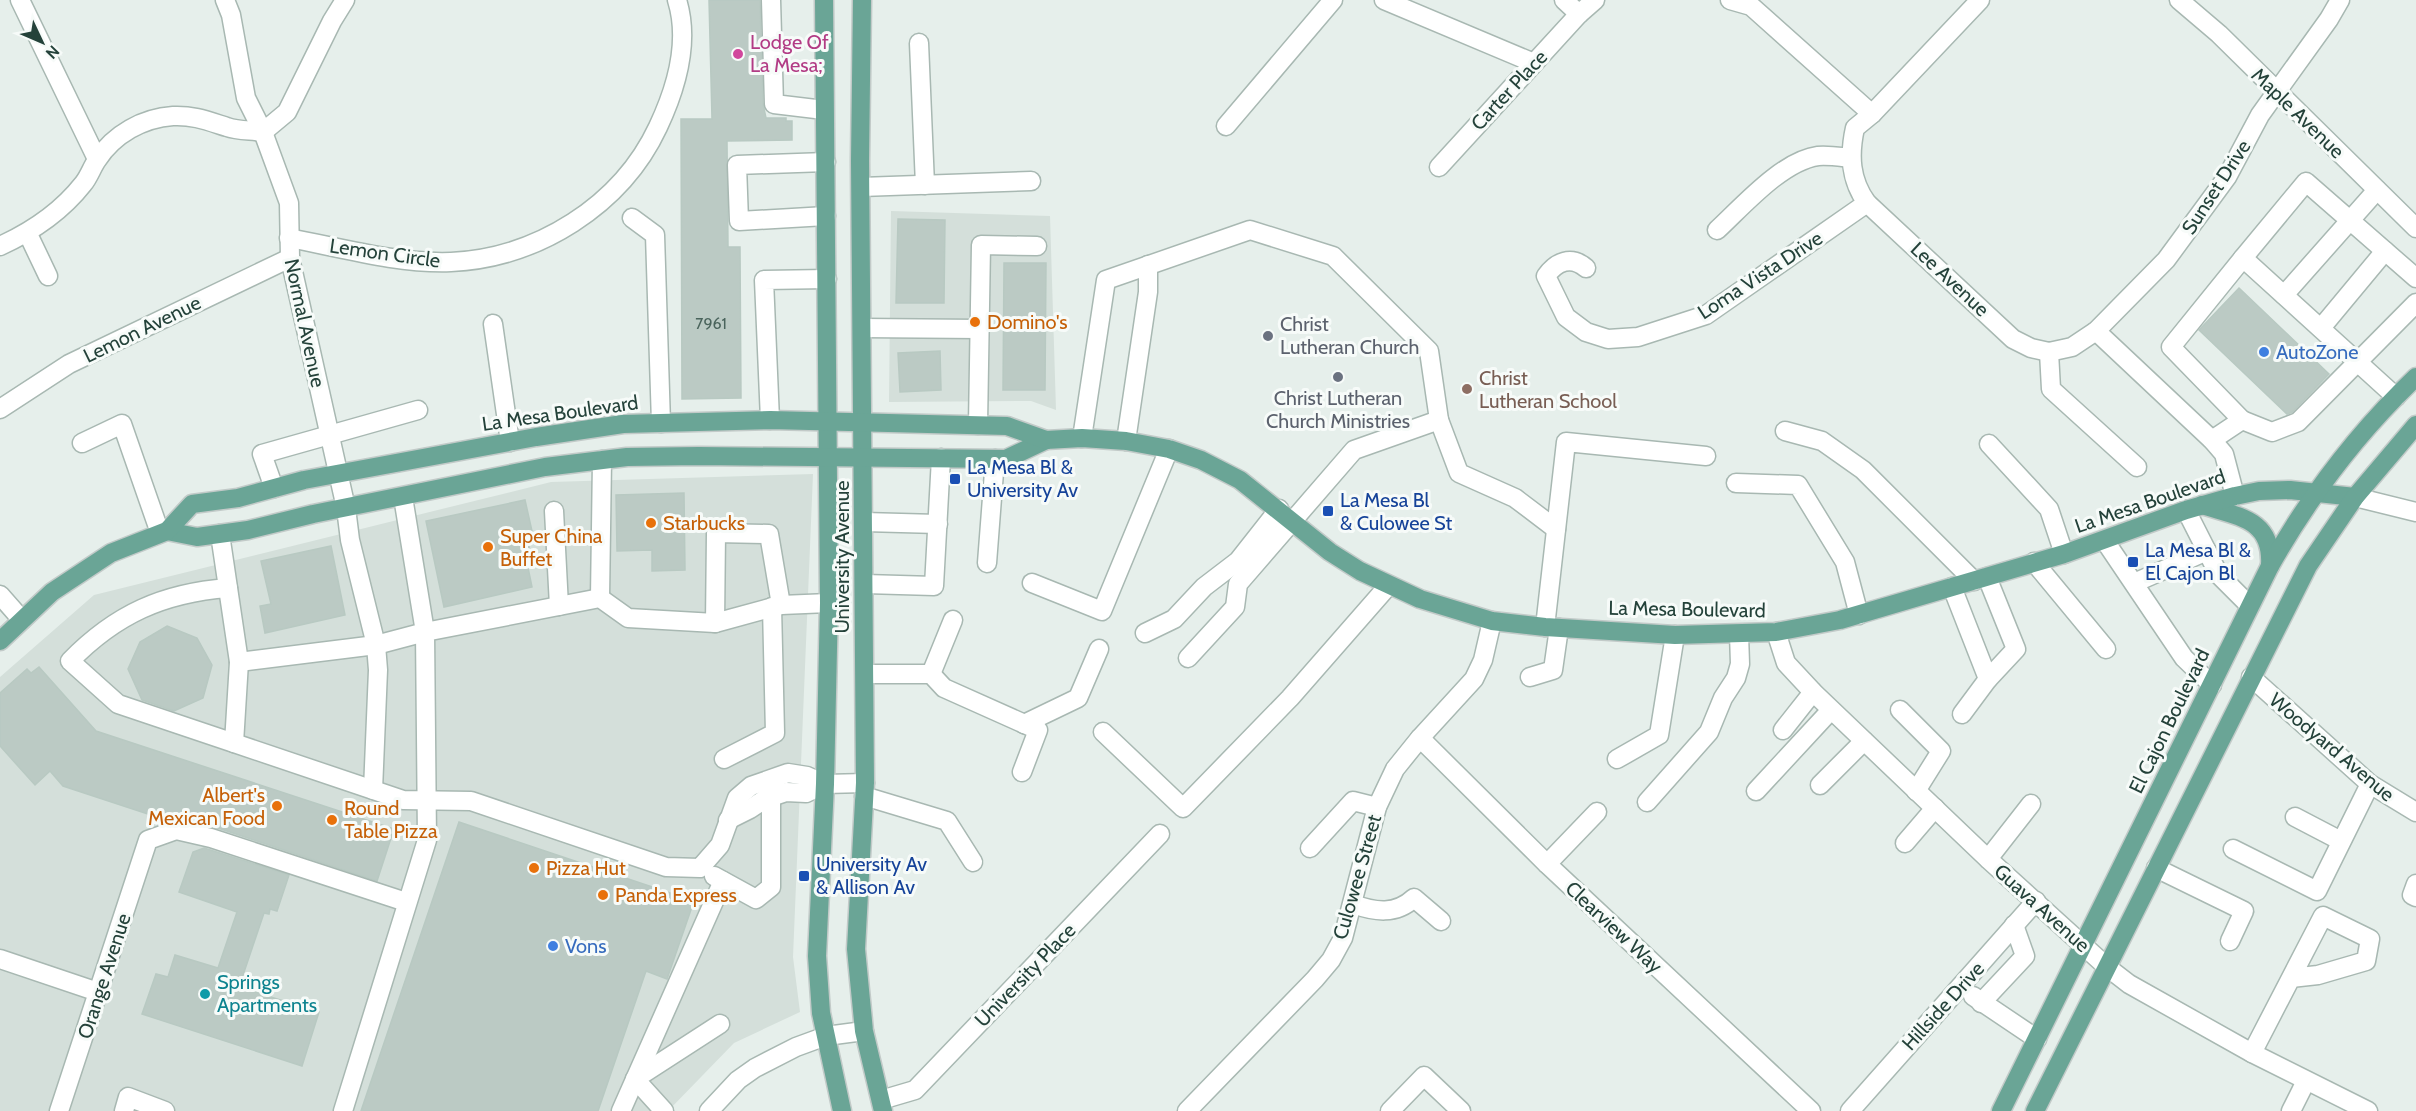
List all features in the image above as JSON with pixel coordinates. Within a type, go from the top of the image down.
[{"type":"main road","name":"University Avenue","points":[[824,0],[829,603],[825,784],[817,956],[821,1013],[842,1111]]},
{"type":"main road","name":"University Avenue","points":[[862,0],[865,790],[856,949],[864,1031],[882,1106]]},
{"type":"main road","name":"El Cajon Boulevard","points":[[2001,1111],[2250,606],[2290,530],[2349,449],[2416,377]]},
{"type":"main road","name":"La Mesa Boulevard","points":[[0,641],[52,592],[111,554],[164,532],[192,504],[238,498],[338,474],[622,424],[770,420],[1007,426],[1046,440]]},
{"type":"main road","points":[[2035,1111],[2308,566],[2355,497],[2416,425]]},
{"type":"main road","name":"La Mesa Boulevard","points":[[164,532],[198,537],[220,534],[545,467],[627,457],[1006,459],[1046,440],[1082,438],[1126,441],[1169,449],[1201,460],[1240,480],[1330,552],[1360,571],[1388,586],[1440,606],[1492,621],[1552,628],[1675,635],[1739,634],[1776,632],[1858,615],[2064,554],[2194,508],[2235,496],[2276,490],[2355,497]]},
{"type":"main road","points":[[2194,508],[2240,518],[2259,528],[2270,544],[2270,566]]},
{"type":"street","points":[[20,0],[97,159]]},
{"type":"street","name":"Normal Avenue","points":[[225,0],[231,15],[246,98],[263,132],[289,203],[290,258],[346,508],[350,540],[376,645],[378,670],[373,790]]},
{"type":"street","points":[[0,246],[28,234],[44,223],[84,183],[97,159],[112,142],[144,122],[158,118],[194,117],[228,128],[263,132],[287,112],[332,21],[345,0]]},
{"type":"street","name":"Lemon Circle","points":[[290,238],[402,258],[451,262],[500,255],[547,238],[568,226],[608,196],[635,164],[654,136],[665,112],[680,63],[683,37],[677,0]]},
{"type":"street","points":[[771,0],[774,104],[824,110]]},
{"type":"street","points":[[1226,126],[1333,0]]},
{"type":"street","points":[[1384,0],[1475,36],[1534,63]]},
{"type":"street","points":[[1564,0],[1579,14],[1595,0]]},
{"type":"street","points":[[1730,0],[1751,6],[1872,114],[1980,0]]},
{"type":"street","name":"Maple Avenue","points":[[2179,0],[2218,34],[2416,228]]},
{"type":"street","name":"Sunset Drive","points":[[2096,331],[2166,260],[2227,177],[2260,115],[2329,19],[2340,0]]},
{"type":"street","name":"Carter Place","points":[[1439,167],[1579,14]]},
{"type":"street","points":[[919,43],[925,185]]},
{"type":"street","name":"Lee Avenue","points":[[1872,114],[1855,128],[1850,152],[1858,190],[1868,203],[2013,339],[2031,348],[2049,352]]},
{"type":"street","points":[[1717,230],[1768,183],[1799,162],[1819,156],[1851,158]]},
{"type":"street","points":[[826,162],[737,165],[739,221],[826,216]]},
{"type":"street","points":[[861,187],[1031,181]]},
{"type":"street","points":[[2416,278],[2306,182],[2171,346],[2242,420],[2272,432],[2298,422],[2416,303]]},
{"type":"street","points":[[2284,295],[2377,190]]},
{"type":"street","name":"Loma Vista Drive","points":[[1586,268],[1579,262],[1567,261],[1553,266],[1546,276],[1566,317],[1586,332],[1608,339],[1638,337],[1706,315],[1868,203]]},
{"type":"street","points":[[632,219],[655,235],[661,423]]},
{"type":"street","points":[[1082,438],[1106,280],[1250,230],[1333,256],[1429,351],[1439,420],[1459,473],[1515,498],[1556,529]]},
{"type":"street","points":[[28,234],[48,276]]},
{"type":"street","points":[[978,425],[981,245],[1037,246]]},
{"type":"street","points":[[2321,328],[2385,251]]},
{"type":"street","name":"Lemon Avenue","points":[[0,410],[69,364],[290,258]]},
{"type":"street","points":[[2243,258],[2396,398]]},
{"type":"street","points":[[1126,441],[1148,291],[1148,265]]},
{"type":"street","points":[[770,420],[764,280],[827,279]]},
{"type":"street","points":[[493,324],[510,442]]},
{"type":"street","points":[[862,328],[980,329]]},
{"type":"street","points":[[2137,467],[2051,389],[2049,352],[2072,347],[2096,331],[2224,454],[2235,496]]},
{"type":"street","points":[[274,488],[262,454],[418,410]]},
{"type":"street","points":[[1188,658],[1235,606],[1238,584],[1354,450],[1439,420]]},
{"type":"street","points":[[2212,440],[2242,420]]},
{"type":"street","points":[[82,442],[122,424],[164,532]]},
{"type":"street","points":[[1785,431],[1822,441],[1848,457],[1980,579],[2016,649],[1988,679],[1962,714]]},
{"type":"street","points":[[1530,677],[1553,670],[1552,628],[1556,529],[1566,442],[1706,456]]},
{"type":"street","points":[[1989,444],[2049,509],[2064,554]]},
{"type":"street","points":[[1032,583],[1102,611],[1169,449]]},
{"type":"street","points":[[865,584],[934,586],[941,458]]},
{"type":"street","points":[[987,563],[995,459]]},
{"type":"street","points":[[600,598],[602,460]]},
{"type":"street","points":[[1736,483],[1798,485],[1845,562],[1858,615]]},
{"type":"street","points":[[343,1111],[427,840],[425,632],[403,497]]},
{"type":"street","points":[[2355,497],[2416,512]]},
{"type":"street","points":[[2194,508],[2207,550],[2219,575],[2250,606]]},
{"type":"street","points":[[1145,633],[1174,619],[1204,587],[1238,561],[1279,509]]},
{"type":"street","points":[[554,511],[560,606]]},
{"type":"street","points":[[864,522],[938,524]]},
{"type":"street","points":[[220,534],[239,663],[234,743]]},
{"type":"street","points":[[716,623],[716,534],[769,534],[777,606],[775,732],[724,759]]},
{"type":"street","points":[[2105,541],[2184,658],[2212,685]]},
{"type":"street","points":[[2134,583],[2207,550]]},
{"type":"street","points":[[2034,562],[2106,649]]},
{"type":"street","points":[[1103,732],[1183,808],[1290,698],[1388,586]]},
{"type":"street","points":[[1952,587],[1988,679]]},
{"type":"street","points":[[228,588],[178,595],[135,611],[100,633],[70,661],[118,705],[282,757],[403,800],[471,801],[666,867],[700,868],[756,899],[771,887],[771,797]]},
{"type":"street","points":[[0,595],[22,620]]},
{"type":"street","points":[[239,663],[376,645],[425,632],[600,598],[628,618],[716,623],[777,606],[829,603]]},
{"type":"street","points":[[931,674],[953,620]]},
{"type":"street","name":"Culowee Street","points":[[1187,1111],[1320,972],[1343,938],[1377,807],[1395,769],[1474,679],[1483,660],[1492,621]]},
{"type":"street","name":"Guava Avenue","points":[[1776,632],[1786,663],[1813,692],[1988,859],[2107,967],[2137,990],[2252,1053],[2368,1111]]},
{"type":"street","points":[[1647,801],[1709,732],[1723,698],[1737,678],[1740,664],[1739,634]]},
{"type":"street","points":[[1617,759],[1659,735],[1675,635]]},
{"type":"street","points":[[1024,724],[1078,698],[1099,649]]},
{"type":"street","points":[[865,674],[931,674],[944,688],[1038,730],[1022,772]]},
{"type":"street","name":"Woodyard Avenue","points":[[2251,677],[2370,784],[2416,812]]},
{"type":"street","points":[[1782,730],[1813,692]]},
{"type":"street","points":[[1756,791],[1832,710]]},
{"type":"street","points":[[1900,710],[1941,751],[1916,791]]},
{"type":"street","name":"Clearview Way","points":[[1420,738],[1547,864],[1811,1111]]},
{"type":"street","points":[[1820,785],[1864,741]]},
{"type":"street","points":[[700,868],[720,845],[737,798],[751,786],[788,773],[807,776],[825,784],[865,790],[947,821],[973,862]]},
{"type":"street","points":[[728,820],[771,797],[786,792],[806,793],[825,784]]},
{"type":"street","points":[[2233,849],[2317,891],[2370,784]]},
{"type":"street","points":[[1310,848],[1353,801],[1377,807]]},
{"type":"street","points":[[1988,859],[2031,804]]},
{"type":"street","points":[[1905,843],[1935,808]]},
{"type":"street","points":[[1547,864],[1597,812]]},
{"type":"street","points":[[2295,817],[2341,841]]},
{"type":"street","name":"Orange Avenue","points":[[59,1111],[148,840],[176,830],[211,838],[406,902]]},
{"type":"street","name":"University Place","points":[[882,1106],[915,1090],[1160,834]]},
{"type":"street","points":[[2156,868],[2244,911],[2230,940]]},
{"type":"street","points":[[621,1111],[723,881]]},
{"type":"street","points":[[2416,884],[2412,895],[2416,897]]},
{"type":"street","points":[[1353,904],[1375,912],[1405,907],[1414,898],[1441,921]]},
{"type":"street","name":"Hillside Drive","points":[[1850,1111],[2036,901]]},
{"type":"street","points":[[1981,1003],[2025,956],[2014,925]]},
{"type":"street","points":[[0,959],[98,992]]},
{"type":"street","points":[[2252,1053],[2291,978]]},
{"type":"street","points":[[1960,986],[1981,1003],[2037,1039]]},
{"type":"street","points":[[635,1079],[720,1024]]},
{"type":"street","points":[[709,1111],[738,1080],[755,1068],[796,1047],[826,1036],[864,1031]]},
{"type":"street","points":[[1390,1111],[1424,1076],[1461,1111]]},
{"type":"street","points":[[635,1079],[664,1111]]},
{"type":"street","points":[[2291,1111],[2306,1081]]},
{"type":"street","points":[[124,1111],[128,1097],[165,1111]]},
{"type":"shaded area","points":[[891,211],[1050,216],[1056,410],[1031,401],[889,402]]},
{"type":"shaded area","points":[[813,474],[793,957],[800,1012],[734,1043],[668,1111],[0,1111],[0,677],[94,595],[551,482]]},
{"type":"building","points":[[709,0],[760,0],[763,104],[766,118],[786,118],[786,121],[792,121],[792,140],[727,141],[728,247],[740,247],[741,398],[682,399],[681,119],[712,119]]},
{"type":"building","points":[[898,219],[945,220],[944,303],[896,303]]},
{"type":"building","points":[[1004,263],[1046,263],[1045,390],[1003,390]]},
{"type":"building","name":"AutoZone","points":[[2239,288],[2329,374],[2292,412],[2287,414],[2199,330]]},
{"type":"building","points":[[940,351],[941,390],[900,392],[898,353]]},
{"type":"building","points":[[684,493],[685,570],[652,571],[652,550],[617,551],[616,495]]},
{"type":"building","points":[[525,500],[534,540],[528,541],[531,557],[526,558],[532,587],[444,607],[426,521]]},
{"type":"building","points":[[331,546],[345,615],[265,633],[260,606],[271,604],[261,561]]},
{"type":"building","points":[[167,626],[197,638],[212,665],[203,698],[174,711],[142,700],[128,669],[140,642]]},
{"type":"building","points":[[39,667],[96,731],[394,829],[377,881],[215,827],[178,819],[169,821],[63,786],[50,771],[35,785],[0,746],[0,693],[27,669],[31,673]]},
{"type":"building","points":[[459,822],[694,901],[667,979],[646,971],[598,1111],[361,1111]]},
{"type":"building","points":[[204,848],[289,875],[277,911],[270,909],[269,914],[264,913],[239,987],[319,1012],[302,1066],[142,1014],[156,974],[168,977],[175,955],[218,968],[237,912],[179,892],[193,852]]},
{"type":"place","name":"Lodge Of La Mesa;","points":[[738,54]]},
{"type":"place","name":"Domino's","points":[[975,322]]},
{"type":"place","name":"Christ Lutheran Church","points":[[1268,336]]},
{"type":"place","name":"AutoZone","points":[[2264,352]]},
{"type":"place","name":"Christ Lutheran Church Ministries","points":[[1338,377]]},
{"type":"place","name":"Christ Lutheran School","points":[[1467,389]]},
{"type":"place","name":"La Mesa Bl & University Av","points":[[955,479]]},
{"type":"place","name":"La Mesa Bl & Culowee St","points":[[1328,511]]},
{"type":"place","name":"Starbucks","points":[[651,523]]},
{"type":"place","name":"Super China Buffet","points":[[488,547]]},
{"type":"place","name":"La Mesa Bl & El Cajon Bl","points":[[2133,562]]},
{"type":"place","name":"Albert's Mexican Food","points":[[277,806]]},
{"type":"place","name":"Round Table Pizza","points":[[332,820]]},
{"type":"place","name":"Pizza Hut","points":[[534,868]]},
{"type":"place","name":"University Av & Allison Av","points":[[804,876]]},
{"type":"place","name":"Panda Express","points":[[603,895]]},
{"type":"place","name":"Vons","points":[[553,946]]},
{"type":"place","name":"Springs Apartments","points":[[205,994]]}]
